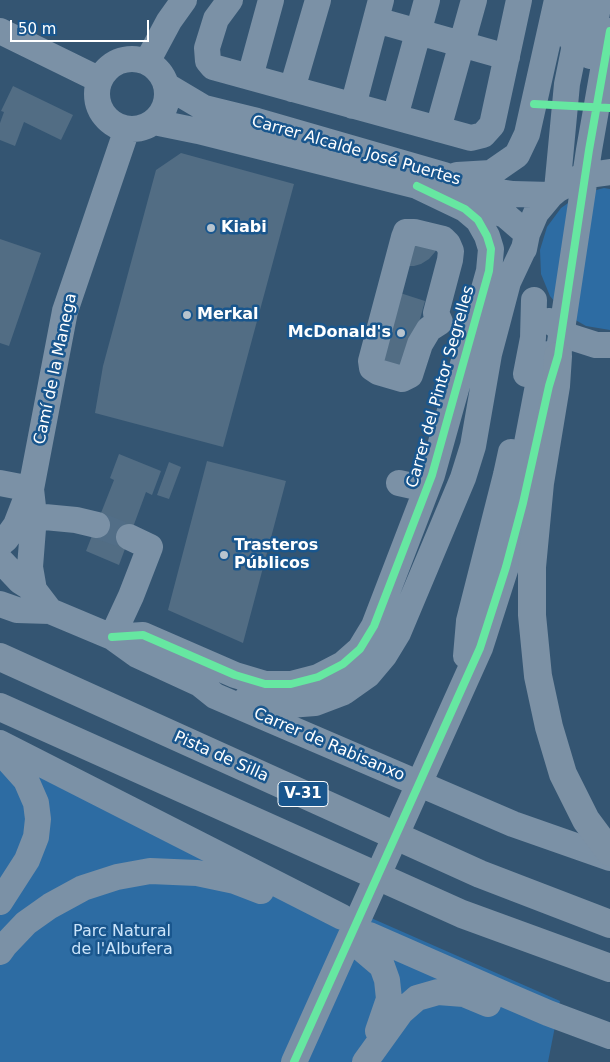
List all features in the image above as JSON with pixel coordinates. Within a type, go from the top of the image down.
[{"type":"highway","points":[[551,355],[556,386],[540,482],[532,567],[532,615],[538,676],[549,727],[563,774],[586,820],[610,852]]},
{"type":"highway","name":"Pista de Silla","points":[[0,657],[480,874],[610,924]]},
{"type":"highway","name":"V-31","points":[[0,707],[462,914],[610,968]]},
{"type":"street","points":[[147,62],[169,21],[184,0]]},
{"type":"street","points":[[230,0],[216,20],[207,48],[208,61],[213,67],[471,138],[483,135],[492,125],[519,0]]},
{"type":"street","points":[[250,77],[271,0]]},
{"type":"street","points":[[395,117],[427,0]]},
{"type":"street","points":[[438,129],[474,0]]},
{"type":"street","points":[[444,175],[491,173],[517,155],[527,134],[557,0]]},
{"type":"street","points":[[554,192],[577,0]]},
{"type":"street","points":[[568,84],[584,0]]},
{"type":"street","points":[[294,1062],[480,648],[506,567],[523,503],[549,386],[551,355],[582,148],[599,0]]},
{"type":"street","points":[[292,89],[311,2]]},
{"type":"street","points":[[348,148],[378,10],[418,32],[507,57]]},
{"type":"street","points":[[0,31],[100,80]]},
{"type":"street","points":[[582,148],[610,32]]},
{"type":"street","points":[[132,59],[147,62],[162,74],[167,86],[166,104],[162,112],[154,122],[144,128],[127,129],[113,124],[106,118],[97,97],[100,80],[107,69],[120,61],[132,59]]},
{"type":"street","name":"Carrer Alcalde José Puertes","points":[[167,86],[204,108],[257,121],[444,175],[486,190],[513,194],[554,192]]},
{"type":"street","name":"Carrer Alcalde José Puertes","points":[[154,122],[198,131],[469,200],[505,215],[525,241]]},
{"type":"street","name":"Camí de la Manega","points":[[50,611],[34,590],[30,567],[34,516],[31,489],[66,311],[127,129]]},
{"type":"street","points":[[200,684],[218,686],[263,704],[315,703],[344,692],[368,675],[384,656],[398,633],[463,478],[473,446],[489,354],[508,282],[536,213],[554,192],[582,176],[610,172]]},
{"type":"street","name":"Carrer del Pintor Segrelles","points":[[374,626],[429,482],[489,271],[491,249],[488,236],[478,220],[465,209],[417,186]]},
{"type":"street","points":[[406,232],[443,239],[451,251],[436,312],[440,322],[429,329],[420,344],[410,375],[402,379],[378,372],[372,368],[372,355],[406,232]]},
{"type":"street","points":[[525,241],[525,275],[534,300],[550,321],[571,337],[596,345],[610,345]]},
{"type":"street","points":[[466,656],[469,621],[506,475],[533,338],[534,300]]},
{"type":"street","points":[[399,483],[429,482],[489,354]]},
{"type":"street","points":[[451,713],[466,656],[489,588],[551,355]]},
{"type":"street","points":[[0,483],[31,489],[16,525],[0,544]]},
{"type":"street","points":[[34,516],[76,520],[97,525]]},
{"type":"street","points":[[112,637],[131,596],[150,546],[129,537]]},
{"type":"street","points":[[0,560],[20,581],[34,590]]},
{"type":"street","points":[[0,604],[17,610],[50,611]]},
{"type":"street","name":"Carrer de Rabisanxo","points":[[50,611],[112,637],[137,655],[200,684],[215,696],[513,824],[610,858]]},
{"type":"street","name":"Carrer de Rabisanxo","points":[[112,637],[143,634],[235,675],[265,684],[292,684],[318,677],[343,664],[360,649],[374,626]]},
{"type":"street","points":[[0,743],[333,923],[268,893],[234,881],[197,873],[150,871],[117,876],[83,888],[50,906],[26,924],[0,952]]},
{"type":"street","points":[[0,754],[26,780],[36,803],[38,819],[36,837],[27,860],[0,902]]},
{"type":"street","points":[[368,1058],[389,999],[387,980],[382,966],[365,942],[610,1036]]},
{"type":"street","points":[[368,1058],[401,1012],[417,998],[438,992],[464,994],[502,1010],[548,1013]]},
{"type":"green space","points":[[604,188],[610,189],[610,330],[586,326],[565,314],[550,296],[541,274],[540,250],[547,227],[561,208],[581,194]]},
{"type":"green space","name":"Parc Natural de l'Albufera","points":[[0,755],[560,1001],[548,1062],[0,1062]]},
{"type":"building","points":[[13,86],[73,115],[61,140],[24,122],[15,146],[0,140],[0,123],[4,112],[1,111]]},
{"type":"building","points":[[181,153],[294,184],[223,447],[95,413],[103,366],[156,170]]},
{"type":"building","points":[[408,235],[439,244],[429,259],[414,266],[404,266]]},
{"type":"building","points":[[0,239],[41,253],[9,346],[0,343]]},
{"type":"building","name":"McDonald's","points":[[397,292],[425,301],[405,373],[376,364]]},
{"type":"building","points":[[119,454],[161,471],[152,495],[146,492],[119,565],[86,551],[114,480],[110,478]]},
{"type":"building","name":"Trasteros Públicos","points":[[207,461],[286,481],[243,643],[168,610]]},
{"type":"building","points":[[169,462],[181,467],[169,499],[157,495]]},
{"type":"tunnel","points":[[97,525],[129,537]]},
{"type":"cycle path","points":[[294,1062],[480,648],[506,567],[523,503],[549,386],[558,356],[589,150],[610,31]]},
{"type":"cycle path","points":[[534,104],[610,108]]},
{"type":"cycle path","points":[[112,637],[143,635],[235,675],[265,684],[291,684],[318,677],[343,664],[360,649],[374,626],[432,475],[489,271],[491,249],[487,236],[478,220],[465,209],[417,186]]},
{"type":"place","name":"Kiabi","points":[[211,228]]},
{"type":"place","name":"Merkal","points":[[187,315]]},
{"type":"place","name":"McDonald's","points":[[401,333]]},
{"type":"place","name":"Trasteros Públicos","points":[[224,555]]}]
